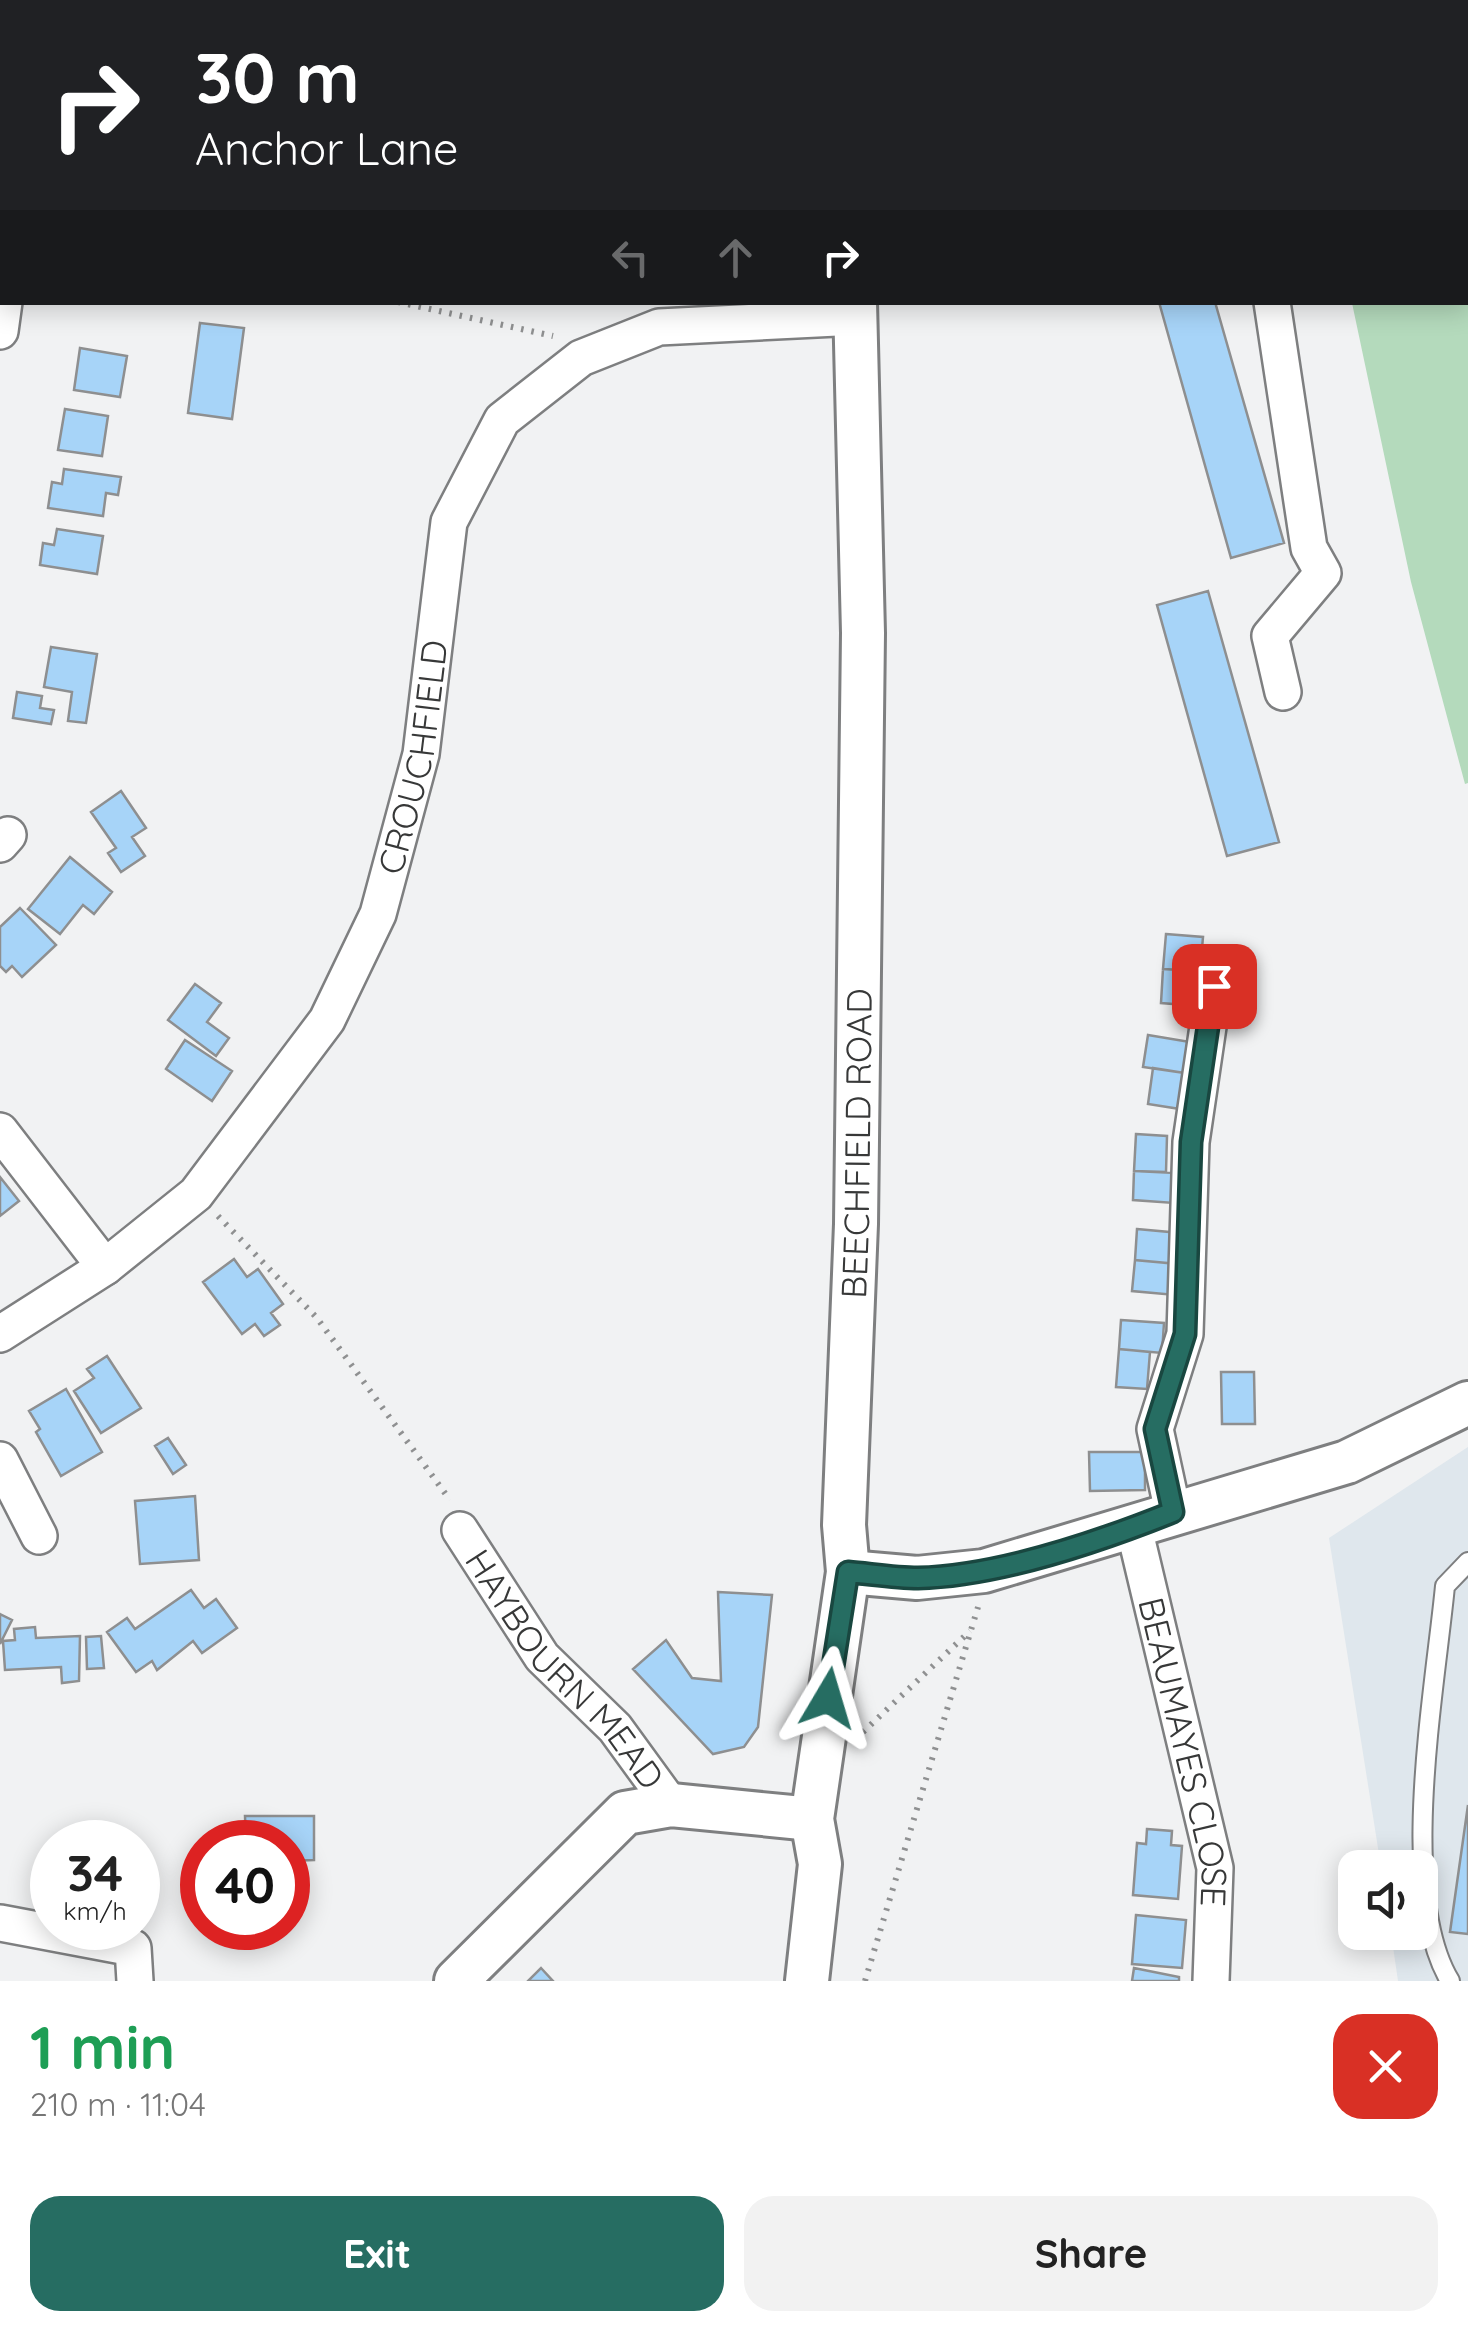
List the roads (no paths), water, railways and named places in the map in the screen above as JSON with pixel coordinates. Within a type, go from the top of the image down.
[{"type":"street","points":[[0,331],[4,305]]},
{"type":"street","points":[[1272,305],[1308,548],[1323,572],[1270,636],[1284,692]]},
{"type":"street","name":"CROUCHFIELD","points":[[0,1334],[105,1267],[196,1194],[326,1020],[378,914],[421,754],[448,522],[502,420],[581,358],[658,327],[856,310]]},
{"type":"street","name":"BEECHFIELD ROAD","points":[[806,1981],[820,1864],[812,1819],[848,1572],[844,1525],[856,1224],[863,653],[856,310]]},
{"type":"street","points":[[1173,1512],[1155,1429],[1185,1334],[1191,1142],[1214,986]]},
{"type":"street","points":[[0,1131],[105,1267]]},
{"type":"street","points":[[848,1572],[917,1578],[984,1571],[1347,1462],[1468,1403]]},
{"type":"street","points":[[0,1460],[38,1536]]},
{"type":"street","name":"BEAUMAYES CLOSE","points":[[1134,1528],[1215,1868],[1211,1981]]},
{"type":"street","name":"HAYBOURN MEAD","points":[[460,1530],[542,1657],[615,1728],[671,1805]]},
{"type":"street","points":[[456,1981],[625,1813],[671,1805],[812,1819]]},
{"type":"street","points":[[0,1922],[133,1948],[134,1981]]},
{"type":"lane","points":[[1450,1981],[1438,1961],[1425,1913],[1421,1845],[1445,1586],[1468,1562]]}]
